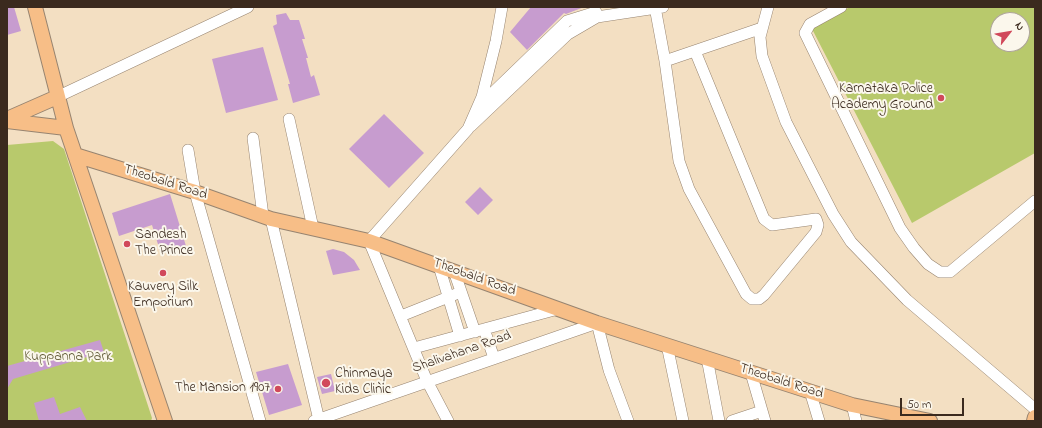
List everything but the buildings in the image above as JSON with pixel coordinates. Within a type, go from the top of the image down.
[{"type":"main road","points":[[35,7],[66,128],[165,421]]},
{"type":"main road","points":[[7,120],[57,97]]},
{"type":"main road","points":[[7,120],[66,128]]},
{"type":"main road","name":"Theobald Road","points":[[75,155],[195,192],[267,217],[369,240],[597,323],[852,405],[930,421]]},
{"type":"main road","points":[[1034,421],[1035,417]]},
{"type":"street","points":[[57,97],[248,7]]},
{"type":"street","points":[[468,129],[482,97],[502,7]]},
{"type":"street","points":[[768,7],[760,37],[762,56],[786,122],[833,214],[851,242],[908,300],[1035,409]]},
{"type":"street","points":[[841,7],[810,24],[805,33],[900,228],[914,248],[928,264],[940,272],[950,272],[1035,201]]},
{"type":"street","points":[[476,109],[567,21],[605,9],[630,8]]},
{"type":"street","points":[[448,421],[427,381],[369,240],[468,129],[568,34],[597,17],[658,8],[679,161],[689,189],[746,294],[752,299],[759,299],[764,295],[816,232],[818,226],[816,219],[772,225],[764,219],[695,51]]},
{"type":"street","points":[[665,60],[762,28]]},
{"type":"street","points":[[288,119],[313,228]]},
{"type":"street","points":[[253,138],[267,217],[316,420]]},
{"type":"street","points":[[188,150],[195,192],[260,421]]},
{"type":"street","points":[[439,266],[460,336]]},
{"type":"street","points":[[454,272],[494,358]]},
{"type":"street","points":[[401,316],[462,292]]},
{"type":"street","points":[[414,348],[558,309]]},
{"type":"street","points":[[597,323],[608,370],[628,421]]},
{"type":"street","name":"Shalivahana Road","points":[[316,420],[597,323]]},
{"type":"street","points":[[667,345],[683,421]]},
{"type":"street","points":[[707,358],[719,421]]},
{"type":"street","points":[[732,421],[764,416],[751,373]]},
{"type":"street","points":[[810,391],[819,421]]},
{"type":"street","points":[[852,405],[856,421]]},
{"type":"green space","name":"Karnataka Police Academy Ground","points":[[850,7],[1035,7],[1035,153],[912,223],[811,27]]},
{"type":"green space","name":"Kuppanna Park","points":[[53,141],[64,149],[152,418],[151,421],[7,421],[7,145]]},
{"type":"place","name":"Karnataka Police Academy Ground","points":[[941,98]]},
{"type":"place","name":"Sandesh The Prince","points":[[127,244]]},
{"type":"place","name":"Kauvery Silk Emporium","points":[[163,273]]},
{"type":"place","name":"Chinmaya Kids Clinic","points":[[326,383]]},
{"type":"place","name":"The Mansion 1907","points":[[278,389]]}]
